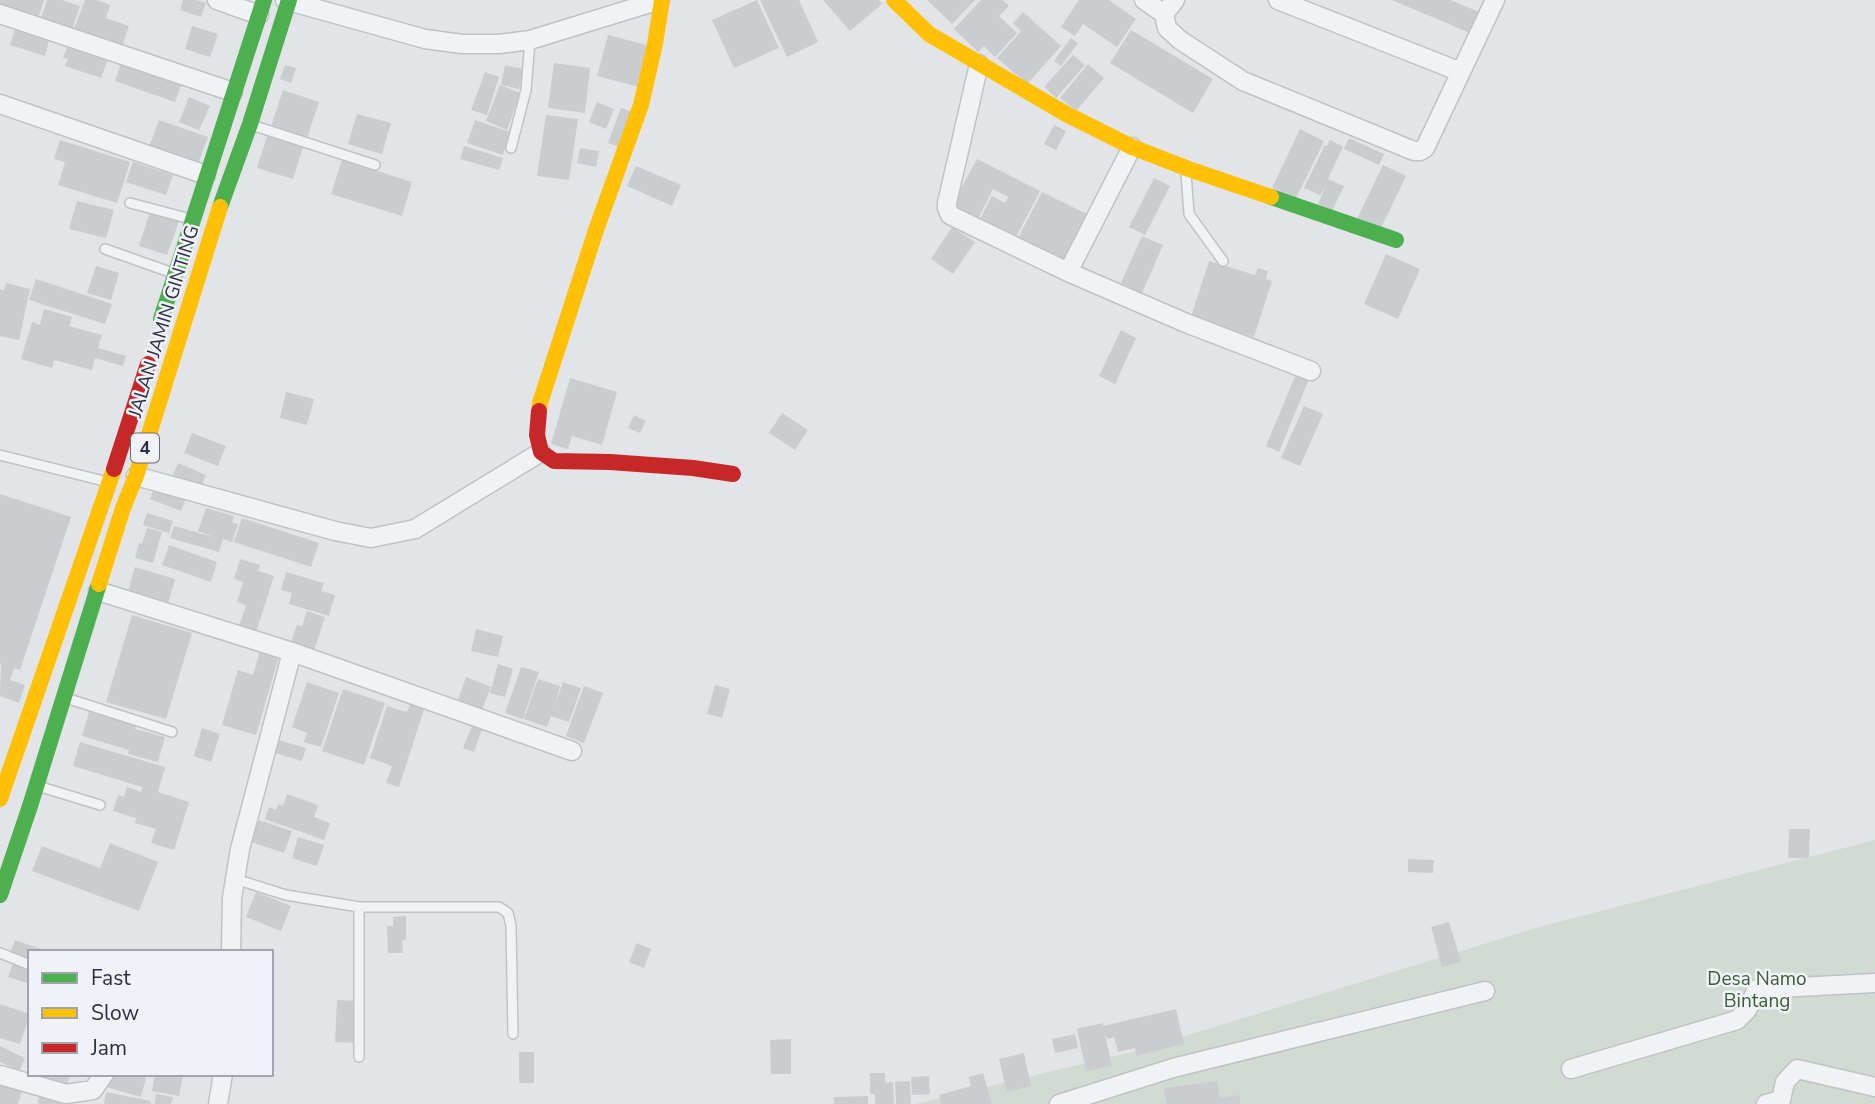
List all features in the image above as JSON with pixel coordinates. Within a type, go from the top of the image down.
[{"type":"main road","name":"JALAN JAMIN GINTING","points":[[0,895],[288,0]]},
{"type":"main road","points":[[894,0],[929,34],[1066,114],[1132,148],[1396,240]]},
{"type":"main road","points":[[656,1],[655,44],[641,105],[596,230],[540,403],[537,435],[541,452],[554,461],[693,468],[733,474]]},
{"type":"main road","points":[[261,7],[281,25]]},
{"type":"main road","name":"JALAN JAMIN GINTING","points":[[1,795],[93,530],[261,7]]},
{"type":"street","points":[[217,0],[261,7]]},
{"type":"street","points":[[288,0],[425,39],[463,44],[499,44],[530,40],[656,1]]},
{"type":"street","points":[[1143,0],[1170,7],[1167,28],[1243,81],[1414,151],[1425,148],[1494,0]]},
{"type":"street","points":[[1278,0],[1461,72]]},
{"type":"street","points":[[0,15],[233,92]]},
{"type":"street","points":[[979,64],[947,203],[948,212],[953,217],[1068,272],[1186,323],[1311,371]]},
{"type":"street","points":[[0,104],[206,175]]},
{"type":"street","points":[[1068,272],[1132,148]]},
{"type":"street","points":[[136,476],[335,531],[370,538],[415,529],[541,452]]},
{"type":"street","points":[[98,591],[292,652],[572,751]]},
{"type":"street","points":[[231,950],[232,898],[240,849],[292,652]]},
{"type":"street","points":[[1,795],[30,806]]},
{"type":"street","points":[[1571,1069],[1737,1020],[1758,989],[1875,984]]},
{"type":"street","points":[[1059,1104],[1173,1068],[1485,991]]},
{"type":"street","points":[[1766,1104],[1781,1100],[1785,1082],[1797,1069],[1875,1087]]},
{"type":"street","points":[[0,1075],[66,1094],[93,1090],[103,1076]]},
{"type":"street","points":[[218,1104],[223,1076]]},
{"type":"lane","points":[[511,148],[526,90],[530,40]]},
{"type":"lane","points":[[250,124],[375,165]]},
{"type":"lane","points":[[1186,168],[1189,214],[1223,261]]},
{"type":"lane","points":[[130,203],[192,219]]},
{"type":"lane","points":[[105,249],[175,273]]},
{"type":"lane","points":[[0,455],[108,482]]},
{"type":"lane","points":[[64,697],[172,732]]},
{"type":"lane","points":[[36,786],[100,805]]},
{"type":"lane","points":[[235,879],[286,895],[359,907],[499,907],[508,913],[511,926],[513,1034]]},
{"type":"lane","points":[[359,907],[359,1057]]},
{"type":"lane","points":[[0,954],[28,964]]},
{"type":"green space","name":"Desa Namo Bintang","points":[[1875,840],[1875,1104],[915,1104],[1136,1051],[1539,927]]},
{"type":"building","points":[[0,0],[44,0],[37,21],[0,8]]},
{"type":"building","points":[[47,0],[62,0],[80,6],[71,32],[40,22]]},
{"type":"building","points":[[85,0],[97,0],[110,5],[106,18],[129,26],[121,49],[73,32]]},
{"type":"building","points":[[183,0],[206,3],[201,17],[180,10]]},
{"type":"building","points":[[757,0],[779,48],[734,68],[712,20]]},
{"type":"building","points":[[760,0],[799,0],[818,42],[787,57]]},
{"type":"building","points":[[823,0],[879,0],[882,4],[850,31]]},
{"type":"building","points":[[927,0],[975,0],[952,24]]},
{"type":"building","points":[[981,0],[1003,0],[1009,6],[999,16],[1017,33],[995,57],[984,46],[978,52],[954,29]]},
{"type":"building","points":[[1079,0],[1109,0],[1136,19],[1117,47],[1083,24],[1075,36],[1061,27]]},
{"type":"building","points":[[1392,0],[1450,0],[1479,12],[1470,33]]},
{"type":"building","points":[[1023,12],[1061,46],[1027,84],[997,58],[1021,31],[1013,23]]},
{"type":"building","points":[[17,23],[51,33],[45,56],[10,45]]},
{"type":"building","points":[[192,26],[218,34],[210,57],[185,49]]},
{"type":"building","points":[[1131,30],[1213,79],[1193,113],[1110,63]]},
{"type":"building","points":[[608,35],[650,46],[639,87],[597,76]]},
{"type":"building","points":[[1071,38],[1078,43],[1061,66],[1054,61]]},
{"type":"building","points":[[68,45],[108,59],[101,78],[65,66],[68,59],[63,58]]},
{"type":"building","points":[[1073,55],[1085,65],[1056,98],[1044,87]]},
{"type":"building","points":[[122,60],[183,81],[175,102],[115,81]]},
{"type":"building","points":[[554,63],[590,68],[585,113],[548,108]]},
{"type":"building","points":[[1088,64],[1104,78],[1076,111],[1060,98]]},
{"type":"building","points":[[285,65],[296,68],[291,83],[280,79]]},
{"type":"building","points":[[505,65],[523,69],[519,89],[501,85]]},
{"type":"building","points":[[485,72],[499,77],[487,115],[471,110]]},
{"type":"building","points":[[500,85],[520,93],[507,130],[486,121]]},
{"type":"building","points":[[283,90],[319,102],[307,138],[271,126]]},
{"type":"building","points":[[189,97],[210,106],[199,130],[179,122]]},
{"type":"building","points":[[597,102],[614,109],[606,129],[589,122]]},
{"type":"building","points":[[621,108],[636,113],[623,148],[608,143]]},
{"type":"building","points":[[357,114],[391,123],[382,154],[348,144]]},
{"type":"building","points":[[546,115],[578,119],[569,180],[537,176]]},
{"type":"building","points":[[159,120],[208,137],[198,164],[149,147]]},
{"type":"building","points":[[475,120],[510,132],[503,155],[467,143]]},
{"type":"building","points":[[1054,125],[1066,131],[1056,150],[1044,144]]},
{"type":"building","points":[[1300,129],[1324,141],[1295,200],[1272,188]]},
{"type":"building","points":[[267,136],[303,147],[293,179],[257,168]]},
{"type":"building","points":[[1349,138],[1384,154],[1379,165],[1344,149]]},
{"type":"building","points":[[60,140],[130,162],[117,203],[58,185],[65,162],[54,159]]},
{"type":"building","points":[[1330,140],[1343,147],[1328,179],[1344,186],[1332,211],[1318,204],[1325,187],[1320,195],[1304,188]]},
{"type":"building","points":[[464,146],[503,158],[499,170],[460,159]]},
{"type":"building","points":[[580,148],[599,151],[596,167],[577,163]]},
{"type":"building","points":[[977,159],[1040,191],[1015,239],[979,221],[992,196],[1005,203],[1008,197],[993,189],[978,219],[952,205]]},
{"type":"building","points":[[342,160],[412,182],[402,216],[331,194]]},
{"type":"building","points":[[133,162],[173,175],[166,195],[126,182]]},
{"type":"building","points":[[1383,165],[1406,176],[1380,230],[1357,219]]},
{"type":"building","points":[[636,166],[681,185],[672,206],[627,186]]},
{"type":"building","points":[[1154,178],[1170,186],[1145,235],[1129,227]]},
{"type":"building","points":[[1042,192],[1089,215],[1064,264],[1017,240]]},
{"type":"building","points":[[77,201],[114,210],[106,238],[69,229]]},
{"type":"building","points":[[150,212],[179,221],[167,255],[139,246]]},
{"type":"building","points":[[952,227],[975,242],[953,274],[931,259]]},
{"type":"building","points":[[1142,236],[1163,245],[1142,293],[1121,283]]},
{"type":"building","points":[[1386,254],[1420,269],[1398,319],[1364,304]]},
{"type":"building","points":[[1209,261],[1255,275],[1258,268],[1268,271],[1266,279],[1272,281],[1254,337],[1191,317]]},
{"type":"building","points":[[96,266],[119,273],[111,300],[87,293]]},
{"type":"building","points":[[36,279],[112,304],[105,324],[29,300]]},
{"type":"building","points":[[6,283],[30,289],[19,340],[0,336],[0,289],[4,290]]},
{"type":"building","points":[[44,309],[72,317],[69,326],[102,335],[98,348],[126,356],[123,366],[95,358],[92,370],[54,360],[52,368],[21,359],[32,322],[40,325]]},
{"type":"building","points":[[1121,330],[1136,338],[1115,384],[1099,376]]},
{"type":"building","points":[[1296,374],[1309,379],[1279,452],[1266,446]]},
{"type":"building","points":[[570,378],[617,392],[602,445],[572,436],[568,449],[551,444]]},
{"type":"building","points":[[286,392],[314,399],[307,425],[280,418]]},
{"type":"building","points":[[1304,406],[1323,414],[1300,466],[1281,458]]},
{"type":"building","points":[[782,413],[808,430],[795,450],[769,433]]},
{"type":"building","points":[[634,415],[646,421],[640,433],[628,428]]},
{"type":"building","points":[[192,433],[226,446],[218,466],[184,453]]},
{"type":"building","points":[[178,463],[206,475],[201,487],[173,475]]},
{"type":"building","points":[[154,488],[186,499],[181,511],[150,499]]},
{"type":"building","points":[[0,494],[71,517],[20,670],[14,668],[10,680],[25,685],[19,703],[0,696]]},
{"type":"building","points":[[206,508],[234,516],[232,522],[238,524],[232,542],[223,539],[219,552],[170,538],[174,526],[214,537],[198,531]]},
{"type":"building","points":[[147,513],[173,521],[169,533],[143,525]]},
{"type":"building","points":[[242,518],[319,543],[311,567],[234,542]]},
{"type":"building","points":[[147,528],[162,532],[153,563],[135,558]]},
{"type":"building","points":[[169,545],[217,562],[211,582],[162,565]]},
{"type":"building","points":[[240,559],[260,565],[258,571],[274,576],[256,632],[239,626],[246,605],[237,602],[243,582],[234,579]]},
{"type":"building","points":[[135,567],[175,579],[166,611],[126,599]]},
{"type":"building","points":[[286,572],[324,583],[321,591],[335,595],[329,616],[289,604],[292,593],[281,590]]},
{"type":"building","points":[[307,611],[325,617],[314,651],[290,644],[297,625],[302,626]]},
{"type":"building","points":[[132,615],[192,633],[166,719],[106,702]]},
{"type":"building","points":[[476,629],[503,636],[498,657],[471,651]]},
{"type":"building","points":[[260,651],[279,656],[256,735],[222,725],[238,670],[253,675]]},
{"type":"building","points":[[498,664],[513,669],[505,697],[490,693]]},
{"type":"building","points":[[521,667],[539,672],[523,719],[505,713]]},
{"type":"building","points":[[466,677],[491,687],[482,709],[458,700]]},
{"type":"building","points":[[538,679],[560,686],[555,705],[563,682],[581,688],[569,722],[551,716],[547,727],[524,719]]},
{"type":"building","points":[[307,682],[339,693],[321,747],[304,742],[307,733],[292,727]]},
{"type":"building","points":[[715,685],[730,689],[722,718],[707,714]]},
{"type":"building","points":[[584,686],[603,693],[584,743],[566,736]]},
{"type":"building","points":[[343,689],[385,703],[364,765],[322,751]]},
{"type":"building","points":[[412,698],[426,703],[399,787],[386,783],[392,766],[370,758],[387,706],[407,712]]},
{"type":"building","points":[[89,712],[165,737],[158,762],[128,754],[129,750],[82,736]]},
{"type":"building","points":[[472,726],[482,729],[474,752],[463,748]]},
{"type":"building","points":[[202,728],[220,734],[211,762],[194,756]]},
{"type":"building","points":[[278,740],[306,748],[302,761],[275,753]]},
{"type":"building","points":[[80,742],[165,767],[158,792],[189,802],[174,850],[151,843],[156,829],[135,823],[136,818],[113,811],[118,795],[124,797],[127,787],[141,792],[142,787],[73,766]]},
{"type":"building","points":[[287,794],[318,805],[314,817],[330,823],[324,840],[265,819],[269,807],[276,810],[278,804],[283,806]]},
{"type":"building","points":[[259,820],[292,831],[284,853],[251,842]]},
{"type":"building","points":[[1789,829],[1810,829],[1809,858],[1788,858]]},
{"type":"building","points":[[298,837],[324,845],[317,866],[292,858]]},
{"type":"building","points":[[110,843],[158,862],[139,911],[32,871],[42,846],[100,868]]},
{"type":"building","points":[[1408,859],[1434,860],[1433,873],[1408,872]]},
{"type":"building","points":[[256,892],[291,906],[281,931],[246,917]]},
{"type":"building","points":[[406,916],[403,953],[388,953],[387,926],[393,926],[393,917]]},
{"type":"building","points":[[1449,922],[1461,962],[1442,967],[1431,927]]},
{"type":"building","points":[[15,940],[43,950],[28,950],[28,962],[9,956]]},
{"type":"building","points":[[637,943],[651,949],[644,968],[629,962]]},
{"type":"building","points":[[13,963],[28,967],[28,983],[8,977]]},
{"type":"building","points":[[337,1000],[357,1001],[355,1043],[335,1042]]},
{"type":"building","points":[[0,1004],[28,1013],[20,1044],[0,1038]]},
{"type":"building","points":[[1176,1009],[1184,1044],[1136,1056],[1135,1048],[1118,1052],[1114,1037],[1107,1039],[1104,1031],[1112,1066],[1086,1071],[1077,1029],[1103,1023],[1103,1026]]},
{"type":"building","points":[[1075,1034],[1078,1048],[1055,1053],[1052,1039]]},
{"type":"building","points":[[791,1039],[791,1074],[771,1074],[770,1040]]},
{"type":"building","points":[[0,1046],[25,1058],[19,1071],[0,1062]]},
{"type":"building","points":[[519,1052],[534,1052],[534,1083],[519,1083]]},
{"type":"building","points":[[1024,1053],[1031,1086],[1007,1092],[999,1059]]},
{"type":"building","points":[[870,1073],[885,1073],[885,1083],[893,1082],[894,1104],[875,1104],[875,1094],[870,1094]]},
{"type":"building","points":[[983,1073],[992,1104],[941,1104],[939,1095],[971,1086],[969,1077]]},
{"type":"building","points":[[34,1076],[70,1076],[67,1086]]},
{"type":"building","points":[[110,1076],[146,1076],[141,1097],[107,1087]]},
{"type":"building","points":[[155,1076],[183,1076],[179,1096],[152,1091]]},
{"type":"building","points":[[929,1076],[930,1094],[912,1095],[911,1077]]},
{"type":"building","points":[[0,1077],[24,1085],[18,1104],[0,1104]]},
{"type":"building","points":[[910,1081],[911,1104],[896,1104],[895,1082]]},
{"type":"building","points":[[1217,1081],[1220,1098],[1239,1095],[1241,1104],[1167,1104],[1164,1088]]},
{"type":"building","points":[[106,1092],[151,1101],[151,1104],[104,1104]]},
{"type":"building","points":[[156,1094],[173,1097],[171,1104],[155,1104]]},
{"type":"building","points":[[39,1095],[65,1098],[65,1104],[38,1104]]},
{"type":"building","points":[[868,1096],[868,1104],[834,1104],[834,1097]]},
{"type":"traffic: fast","points":[[161,319],[264,0]]},
{"type":"traffic: fast","points":[[220,207],[250,124],[289,0]]},
{"type":"traffic: fast","points":[[1271,197],[1396,240]]},
{"type":"traffic: fast","points":[[0,895],[99,584]]},
{"type":"traffic: slow","points":[[539,411],[596,230],[641,105],[662,0]]},
{"type":"traffic: slow","points":[[894,0],[929,34],[1066,114],[1132,147],[1271,197]]},
{"type":"traffic: slow","points":[[99,584],[136,476],[220,207]]},
{"type":"traffic: slow","points":[[0,799],[114,469]]},
{"type":"traffic: jam","points":[[114,469],[148,364]]},
{"type":"traffic: jam","points":[[539,411],[537,435],[541,452],[554,461],[693,468],[733,474]]}]
